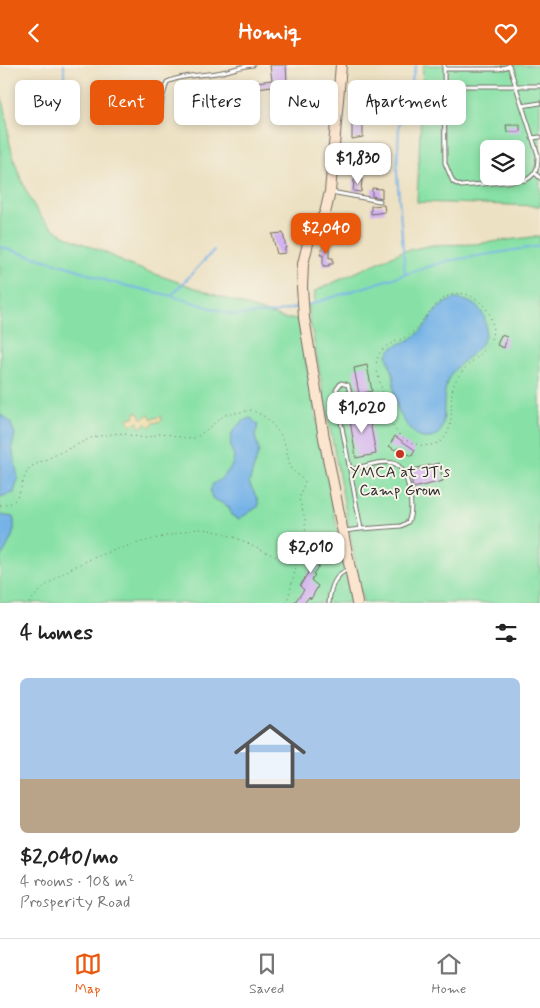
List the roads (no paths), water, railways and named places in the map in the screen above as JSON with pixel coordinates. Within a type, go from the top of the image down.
[{"type":"street","points":[[342,65],[330,192],[325,213],[306,250],[302,275],[302,301],[324,438],[357,603]]},
{"type":"lane","points":[[164,93],[167,83],[175,79],[224,72],[238,66],[252,65]]},
{"type":"lane","points":[[444,80],[444,67],[499,69],[509,66],[539,155],[535,173],[526,180],[461,186],[453,182],[448,175],[445,163],[445,125]]},
{"type":"lane","points":[[466,86],[540,86]]},
{"type":"lane","points":[[522,106],[540,103]]},
{"type":"lane","points":[[532,137],[540,137]]},
{"type":"lane","points":[[535,173],[540,178]]},
{"type":"lane","points":[[330,192],[380,201]]},
{"type":"lane","points":[[340,397],[348,396],[350,388],[348,385],[341,383],[336,389],[340,397],[338,406],[361,529]]},
{"type":"lane","points":[[343,531],[401,526],[408,522],[411,505],[407,481],[401,467],[392,463],[350,470]]},
{"type":"lane","points":[[328,603],[335,582],[342,572],[350,569]]},
{"type":"water","points":[[454,299],[472,303],[480,310],[485,321],[485,336],[477,349],[453,371],[449,378],[446,385],[444,420],[441,430],[432,437],[420,437],[407,425],[397,407],[394,392],[394,375],[387,355],[392,348],[408,341],[421,331],[441,306]]},
{"type":"water","points":[[0,414],[10,422],[15,434],[12,447],[18,478],[14,493],[0,497]]},
{"type":"water","points":[[251,418],[258,425],[255,436],[259,451],[249,483],[259,506],[239,519],[231,515],[229,507],[212,498],[210,491],[213,484],[232,465],[234,457],[230,442],[235,428]]},
{"type":"water","points":[[0,515],[13,517],[14,528],[11,539],[0,559]]},
{"type":"waterway","points":[[64,65],[64,80]]},
{"type":"waterway","points":[[405,274],[397,173],[399,125],[416,65]]},
{"type":"waterway","points":[[308,305],[447,261],[540,246]]},
{"type":"waterway","points":[[0,247],[73,268],[110,282],[172,296],[234,315],[274,313],[298,307]]},
{"type":"waterway","points":[[172,295],[214,250]]},
{"type":"place","name":"YMCA at JT's Camp Grom","points":[[400,454]]}]
